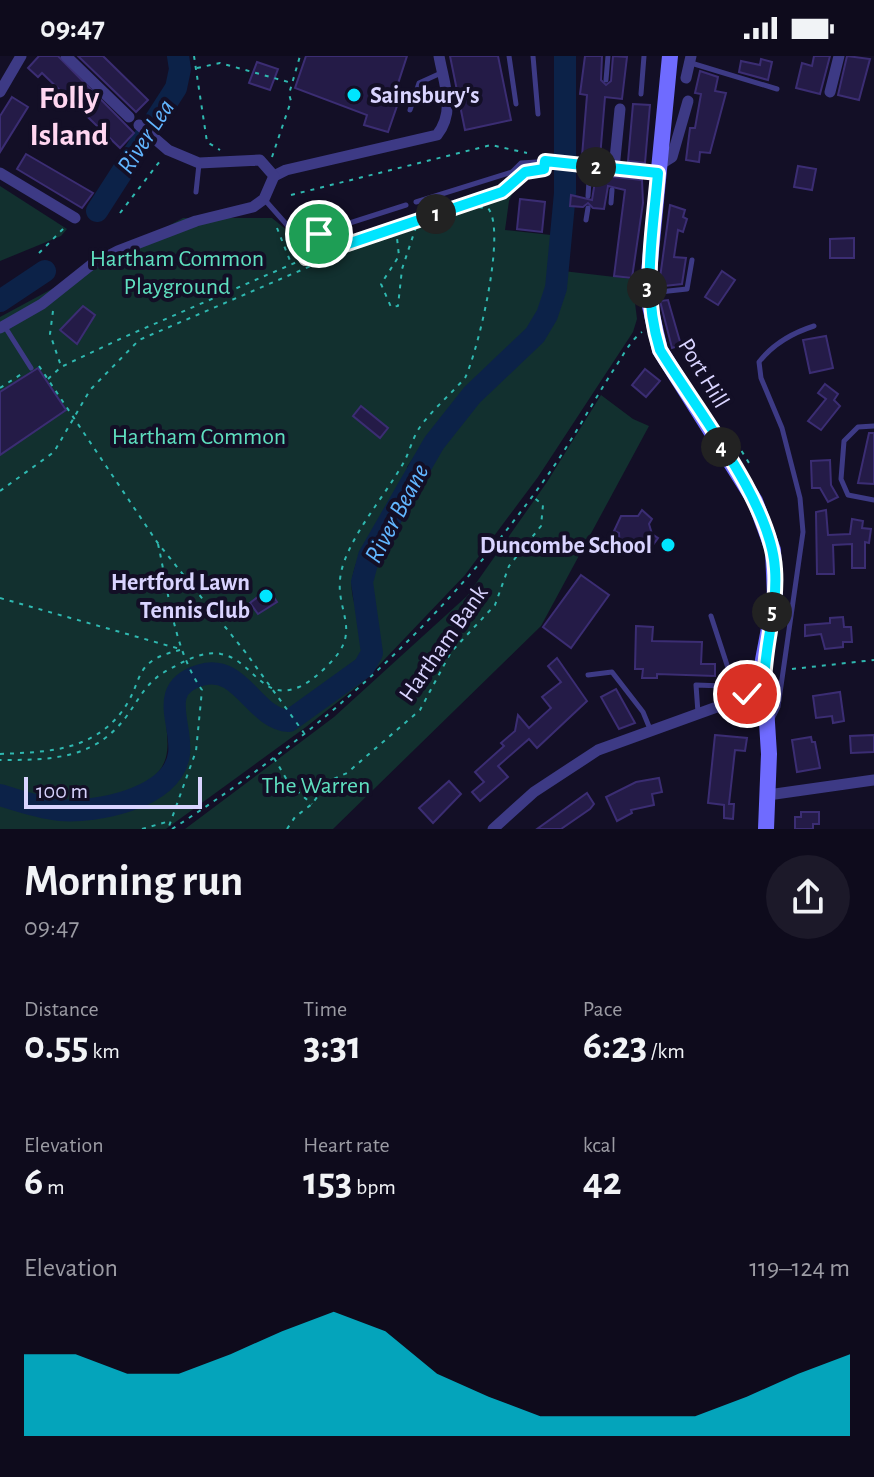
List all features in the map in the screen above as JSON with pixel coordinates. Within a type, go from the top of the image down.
[{"type":"main road","name":"Port Hill","points":[[669,65],[647,293],[660,350],[766,524],[773,550],[775,597],[763,660],[767,730],[766,829]]},
{"type":"street","points":[[0,92],[21,56]]},
{"type":"street","points":[[67,56],[129,117]]},
{"type":"street","points":[[272,172],[433,138],[448,118],[439,56]]},
{"type":"street","points":[[830,92],[839,56]]},
{"type":"street","points":[[686,78],[690,60]]},
{"type":"street","points":[[549,161],[590,166],[614,174],[659,169],[672,157],[688,101]]},
{"type":"street","points":[[614,174],[620,109]]},
{"type":"street","points":[[139,125],[168,150],[199,163],[260,160],[272,172]]},
{"type":"street","points":[[2,328],[56,293],[91,265],[118,251],[196,221],[253,207],[264,199],[272,172]]},
{"type":"street","points":[[0,173],[75,218]]},
{"type":"street","points":[[493,829],[534,792],[578,761],[650,729],[764,690]]},
{"type":"street","points":[[768,795],[874,780]]},
{"type":"lane","points":[[509,56],[516,104]]},
{"type":"lane","points":[[533,56],[538,114]]},
{"type":"lane","points":[[606,80],[608,56]]},
{"type":"lane","points":[[641,94],[644,56]]},
{"type":"lane","points":[[690,60],[777,89]]},
{"type":"lane","points":[[410,110],[419,83],[442,73]]},
{"type":"lane","points":[[416,202],[512,172],[521,163],[549,161]]},
{"type":"lane","points":[[196,192],[199,163]]},
{"type":"lane","points":[[588,196],[590,166]]},
{"type":"lane","points":[[611,203],[612,190]]},
{"type":"lane","points":[[264,199],[276,216],[298,232],[319,234],[406,205]]},
{"type":"lane","points":[[586,220],[588,208]]},
{"type":"lane","points":[[647,293],[687,289],[692,260]]},
{"type":"lane","points":[[767,730],[778,707],[803,532],[800,498],[789,456],[761,378],[759,362],[786,338],[814,326]]},
{"type":"lane","points":[[2,328],[31,368]]},
{"type":"lane","points":[[874,426],[858,427],[844,441],[841,479],[848,495],[874,500]]},
{"type":"lane","points":[[698,714],[696,685],[723,686],[728,668],[711,616]]},
{"type":"lane","points":[[588,675],[612,672],[643,712],[650,729]]},
{"type":"path","points":[[194,56],[207,142],[221,149],[217,163]]},
{"type":"path","points":[[272,172],[300,56]]},
{"type":"path","points":[[196,68],[220,63],[292,84]]},
{"type":"path","points":[[291,195],[491,145],[546,156],[549,161]]},
{"type":"path","points":[[120,213],[168,150]]},
{"type":"path","points":[[48,379],[61,367],[291,264],[502,192],[515,179]]},
{"type":"path","points":[[0,491],[54,452],[90,390],[139,340],[385,234],[397,238],[399,256],[381,284],[387,303],[391,307],[398,306],[402,269],[416,227],[474,207],[488,208],[493,213],[495,238],[478,343],[470,368],[465,378],[417,431],[404,462],[345,561],[339,585],[348,640],[339,655],[311,680],[290,690],[275,691],[231,657],[210,654],[185,662],[147,685],[120,724],[89,749],[62,758],[0,760]]},
{"type":"path","points":[[39,253],[75,218]]},
{"type":"path","points":[[274,222],[291,264]]},
{"type":"path","points":[[306,258],[327,233]]},
{"type":"path","points":[[56,293],[50,334],[61,367]]},
{"type":"path","points":[[170,829],[347,701],[414,638],[465,583],[531,496],[635,337],[652,324]]},
{"type":"path","points":[[0,388],[37,363],[157,542],[275,691],[304,733]]},
{"type":"path","name":"Hartham Bank","points":[[287,829],[329,781],[347,773],[420,710],[451,652],[495,605],[509,566],[541,526],[543,505],[531,496]]},
{"type":"path","points":[[157,542],[181,650],[188,669],[202,690],[196,751],[170,829]]},
{"type":"path","points":[[0,598],[181,650]]},
{"type":"path","points":[[0,754],[42,754],[98,733],[118,716],[145,665],[152,658],[181,650]]},
{"type":"path","points":[[781,671],[874,660]]},
{"type":"path","points":[[273,757],[290,785],[312,804]]},
{"type":"path","points":[[142,829],[171,821]]},
{"type":"green space","name":"Hartham Common","points":[[518,180],[509,201],[505,230],[551,235],[546,294],[530,326],[493,361],[435,427],[407,467],[409,474],[363,547],[352,578],[352,592],[365,639],[365,653],[292,708],[278,711],[267,708],[241,678],[228,671],[210,669],[185,674],[175,680],[166,699],[167,746],[160,769],[151,779],[125,793],[66,800],[0,785],[0,317],[183,218],[272,218],[294,236],[322,241],[327,252],[504,190]]},
{"type":"green space","points":[[0,186],[67,229],[61,236],[0,261]]},
{"type":"green space","points":[[563,271],[632,279],[637,319],[633,332],[538,477],[465,575],[363,682],[166,829],[0,829],[0,799],[47,816],[83,817],[124,809],[161,792],[174,780],[182,765],[185,739],[182,706],[193,688],[207,679],[233,692],[264,719],[275,725],[287,726],[302,722],[374,661],[380,642],[369,589],[384,542],[440,449],[498,376],[546,332],[557,315]]},
{"type":"green space","name":"The Warren","points":[[601,395],[633,419],[649,426],[541,626],[333,829],[185,829],[334,717],[467,596],[547,482]]},
{"type":"building","points":[[39,56],[58,56],[134,133],[120,148],[42,73],[38,77],[28,68]]},
{"type":"building","points":[[78,56],[103,56],[148,100],[136,112]]},
{"type":"building","name":"Sainsbury's","points":[[306,56],[407,56],[393,99],[398,103],[388,132],[364,125],[367,115],[295,88]]},
{"type":"building","points":[[450,56],[498,56],[511,120],[465,130]]},
{"type":"building","points":[[585,56],[602,56],[601,80],[606,85],[611,81],[613,56],[627,57],[622,99],[605,97],[600,158],[582,156],[587,95],[580,94]]},
{"type":"building","points":[[814,56],[830,56],[820,94],[796,88],[802,63],[812,66]]},
{"type":"building","points":[[847,56],[870,59],[859,100],[838,95]]},
{"type":"building","points":[[761,59],[772,62],[768,80],[739,72],[741,61],[760,65]]},
{"type":"building","points":[[257,62],[278,69],[270,90],[249,83]]},
{"type":"building","points":[[700,71],[718,77],[715,91],[726,93],[710,153],[700,152],[699,162],[686,160],[690,128],[695,128],[701,94],[695,93]]},
{"type":"building","points":[[12,97],[28,107],[0,152],[0,116]]},
{"type":"building","points":[[633,104],[650,105],[645,163],[628,161]]},
{"type":"building","points":[[26,154],[93,193],[82,208],[17,169]]},
{"type":"building","points":[[798,166],[816,169],[812,190],[794,187]]},
{"type":"building","points":[[596,175],[642,180],[643,203],[632,278],[614,276],[625,190],[608,186],[604,209],[593,208],[588,203],[583,207],[570,206],[571,195],[592,200]]},
{"type":"building","points":[[520,199],[545,202],[542,232],[517,229]]},
{"type":"building","points":[[670,205],[685,210],[683,217],[687,219],[683,232],[678,230],[674,257],[686,258],[682,284],[664,286],[659,285]]},
{"type":"building","points":[[854,238],[854,258],[830,258],[830,239]]},
{"type":"building","points":[[722,271],[735,280],[718,305],[705,297]]},
{"type":"building","points":[[668,300],[681,345],[672,348],[660,301]]},
{"type":"building","points":[[83,306],[95,315],[77,344],[60,330]]},
{"type":"building","points":[[826,336],[833,368],[810,373],[803,340]]},
{"type":"building","points":[[38,368],[66,410],[0,455],[0,392]]},
{"type":"building","points":[[645,369],[660,381],[646,397],[632,385]]},
{"type":"building","points":[[825,384],[838,394],[834,400],[840,406],[821,430],[808,421],[826,399],[818,393]]},
{"type":"building","points":[[361,406],[388,428],[380,438],[353,416]]},
{"type":"building","points":[[869,433],[874,433],[874,484],[858,483]]},
{"type":"building","points":[[830,460],[831,485],[838,497],[828,502],[820,488],[812,488],[811,461]]},
{"type":"building","points":[[642,510],[652,519],[649,524],[652,534],[658,538],[650,549],[644,547],[631,555],[620,548],[619,533],[614,531],[621,516],[638,516]]},
{"type":"building","points":[[826,510],[828,535],[850,534],[852,519],[863,521],[862,528],[871,529],[869,543],[865,542],[865,568],[852,568],[852,544],[833,545],[834,574],[817,574],[816,512]]},
{"type":"building","points":[[581,575],[609,595],[571,648],[543,627]]},
{"type":"building","name":"Hertford Lawn Tennis Club","points":[[268,589],[277,602],[258,614],[250,603]]},
{"type":"building","points":[[843,617],[844,627],[851,627],[852,642],[843,642],[843,647],[825,649],[821,634],[805,636],[805,625],[830,623],[830,618]]},
{"type":"building","points":[[636,626],[653,627],[652,641],[702,642],[701,664],[715,664],[715,676],[657,674],[657,678],[642,678],[643,669],[635,669]]},
{"type":"building","points":[[557,658],[587,701],[537,748],[529,739],[498,766],[508,777],[480,801],[472,792],[484,782],[475,772],[504,746],[501,743],[515,731],[518,715],[529,728],[551,708],[542,697],[561,682],[548,666]]},
{"type":"building","points":[[616,689],[635,723],[619,729],[601,697]]},
{"type":"building","points":[[840,692],[844,721],[833,723],[832,716],[816,718],[813,696]]},
{"type":"building","points":[[715,735],[747,738],[745,751],[735,750],[729,804],[734,804],[733,819],[724,818],[724,805],[708,803]]},
{"type":"building","points":[[874,735],[874,752],[851,753],[850,736]]},
{"type":"building","points":[[811,737],[815,742],[820,768],[797,772],[792,740]]},
{"type":"building","points":[[659,778],[662,792],[652,794],[654,805],[631,810],[632,813],[617,821],[606,797],[636,782]]},
{"type":"building","points":[[449,781],[461,794],[433,823],[419,808]]},
{"type":"building","points":[[587,793],[594,804],[590,809],[561,829],[537,829]]},
{"type":"building","points":[[801,812],[819,812],[819,824],[813,824],[813,829],[795,829],[795,817],[801,817]]},
{"type":"waterway","name":"River Lea","points":[[97,211],[176,88],[180,69],[178,56]]},
{"type":"waterway","name":"River Beane","points":[[0,795],[60,810],[93,809],[130,800],[163,782],[174,769],[179,754],[175,698],[187,681],[215,673],[227,677],[266,711],[289,721],[364,667],[372,653],[362,582],[369,556],[434,443],[472,395],[535,335],[547,315],[556,288],[565,193],[565,56]]},
{"type":"waterway","name":"River Lea","points":[[0,301],[45,271]]},
{"type":"place","name":"Sainsbury's","points":[[354,95]]},
{"type":"place","name":"Duncombe School","points":[[668,545]]},
{"type":"place","name":"Hertford Lawn Tennis Club","points":[[266,596]]},
{"type":"district","name":"Folly Island","points":[[69,116]]},
{"type":"route","points":[[319,234],[327,233],[306,258],[320,256],[502,192],[525,172],[544,169],[545,161],[658,173],[647,266],[652,324],[660,350],[755,501],[773,550],[775,597],[763,660],[764,690],[747,694]]},
{"type":"park label","name":"Hartham Common Playground","points":[[177,272]]}]
